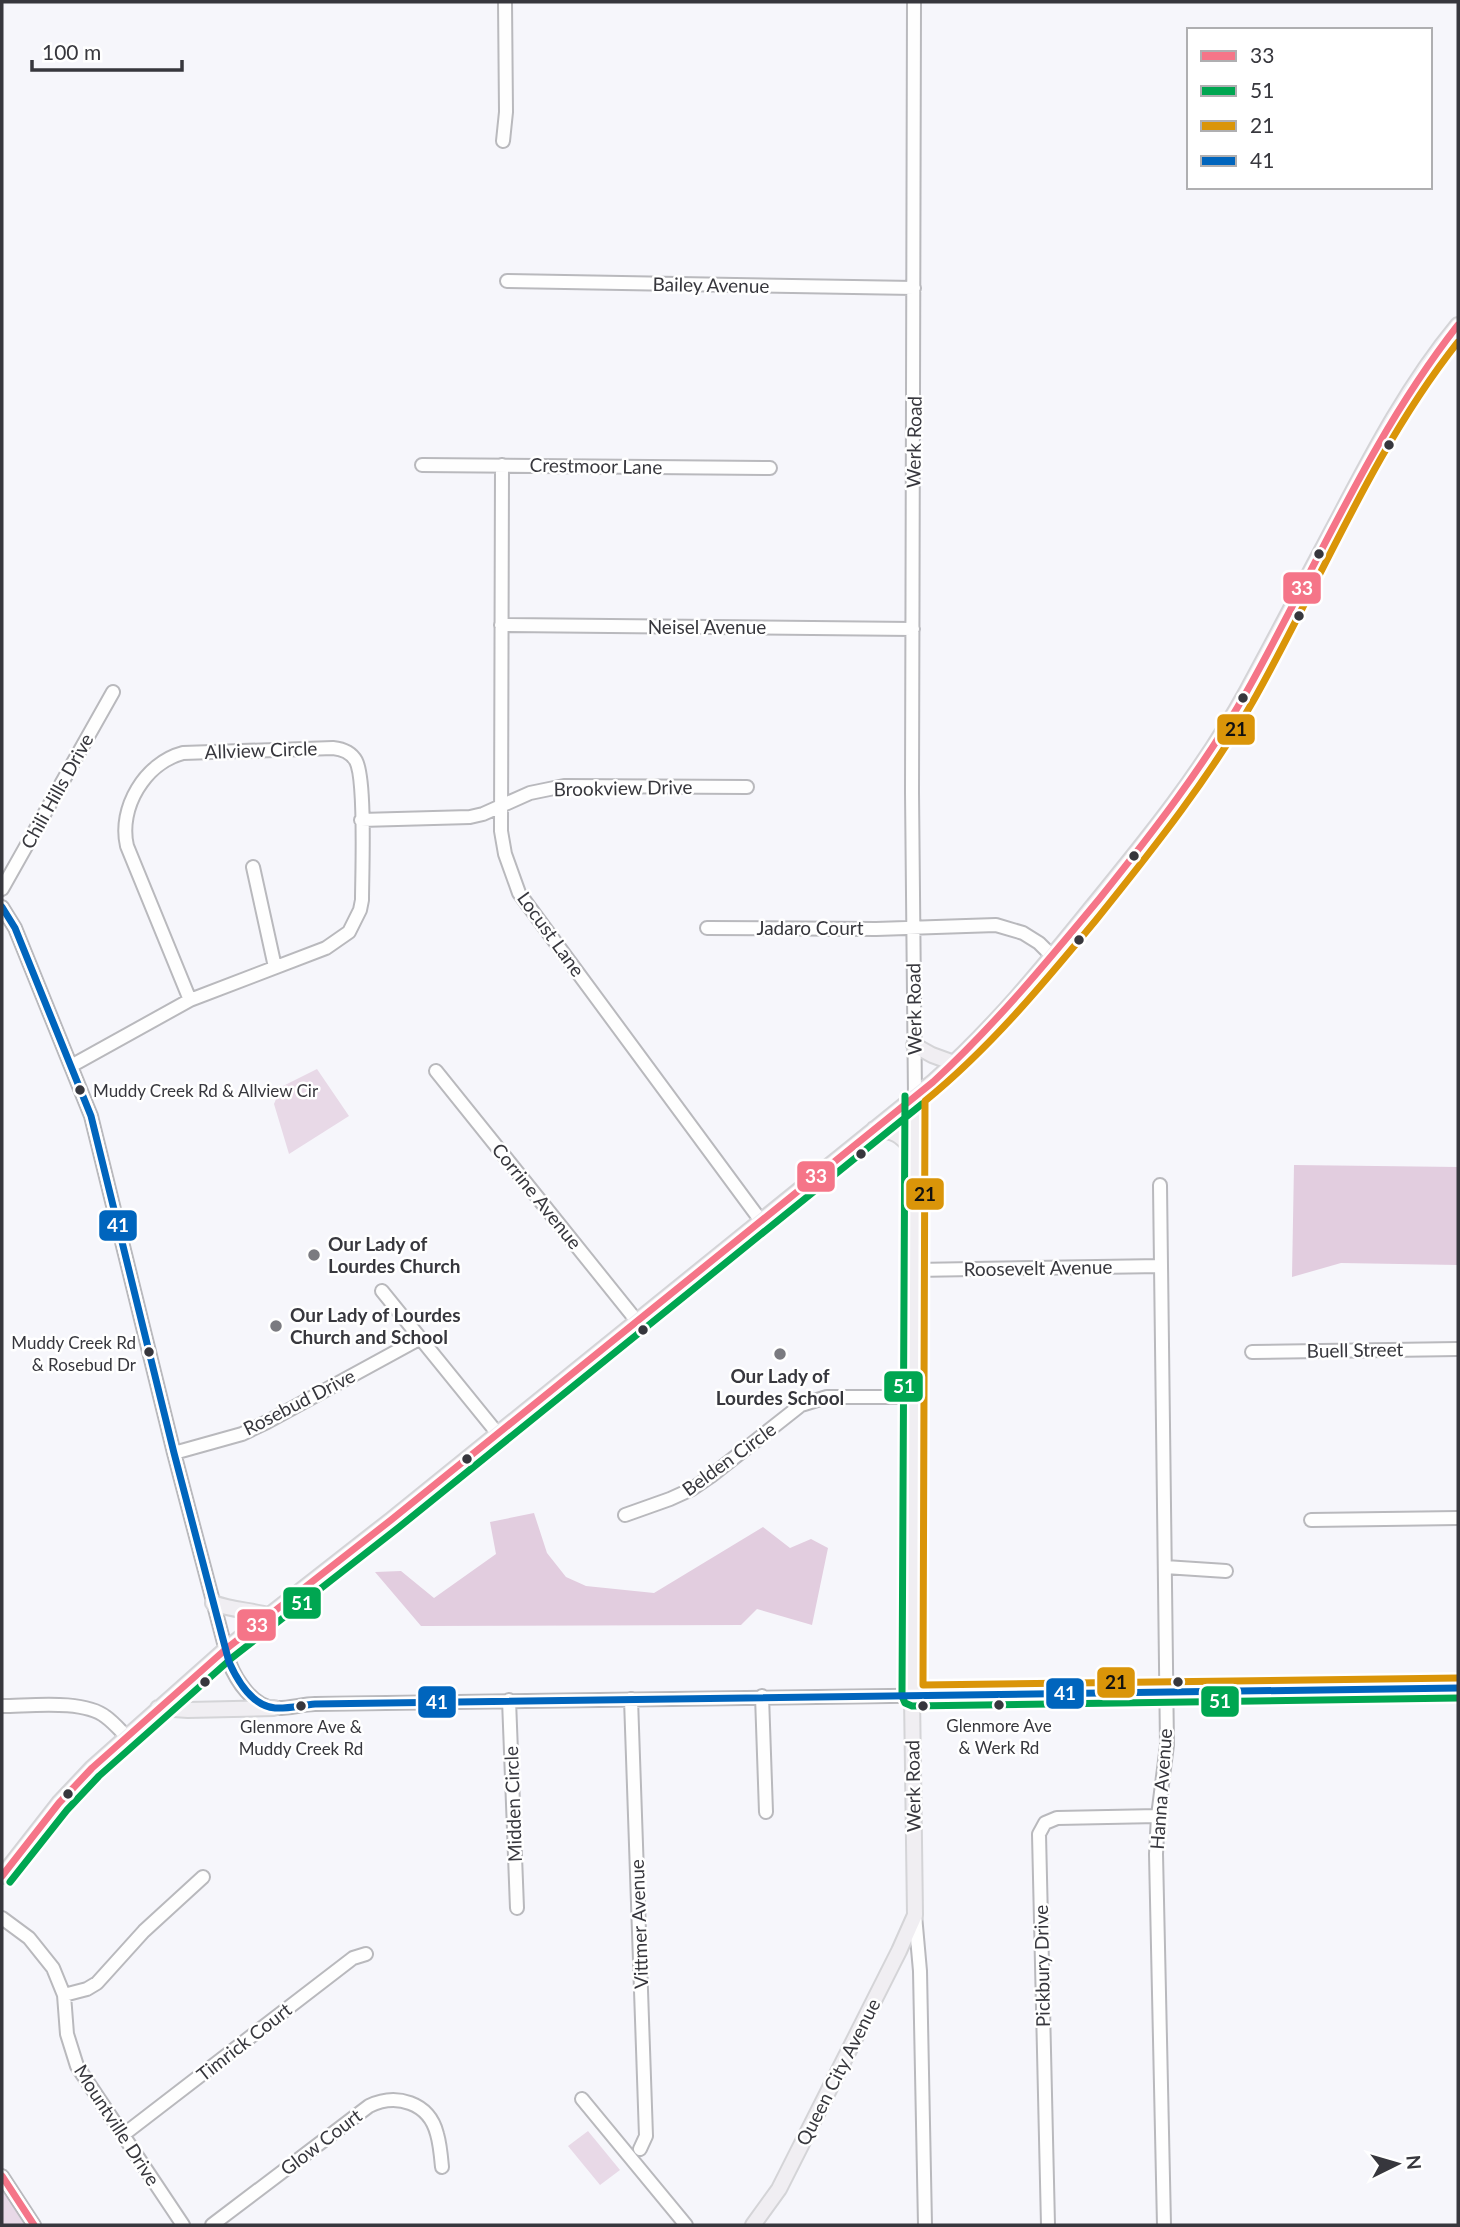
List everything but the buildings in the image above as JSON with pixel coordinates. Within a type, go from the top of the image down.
[{"type":"main road","points":[[2,1876],[59,1802],[92,1768],[226,1649],[761,1221],[915,1096],[985,1033],[1166,817],[1195,775],[1246,691],[1370,458],[1418,380],[1458,325]]},
{"type":"main road","points":[[914,1045],[954,1063]]},
{"type":"main road","name":"Werk Road","points":[[915,1096],[912,1696],[915,1914]]},
{"type":"main road","points":[[874,1129],[896,1134],[916,1152]]},
{"type":"main road","points":[[213,1603],[232,1610],[268,1615]]},
{"type":"main road","points":[[158,1708],[274,1709]]},
{"type":"main road","name":"Queen City Avenue","points":[[753,2225],[779,2189],[900,1951],[915,1914]]},
{"type":"street","points":[[503,141],[506,111],[505,2]]},
{"type":"street","name":"Werk Road","points":[[914,2],[915,1096]]},
{"type":"street","name":"Bailey Avenue","points":[[507,281],[914,288]]},
{"type":"street","name":"Crestmoor Lane","points":[[422,465],[771,468]]},
{"type":"street","name":"Locust Lane","points":[[502,465],[501,831],[505,854],[519,892],[761,1221]]},
{"type":"street","name":"Neisel Avenue","points":[[501,625],[913,629]]},
{"type":"street","name":"Chili Hills Drive","points":[[2,889],[113,692]]},
{"type":"street","name":"Allview Circle","points":[[71,1066],[190,1000],[326,948],[340,940],[355,923],[362,900],[359,770],[352,756],[341,749],[183,753],[172,756],[152,769],[131,802],[126,816],[125,838],[190,1000]]},
{"type":"street","name":"Brookview Drive","points":[[362,820],[470,817],[530,793],[564,786],[747,788]]},
{"type":"street","points":[[253,867],[275,967]]},
{"type":"street","points":[[2,907],[15,928],[91,1116],[174,1453],[226,1649],[240,1685],[257,1700],[274,1709],[298,1704],[509,1700],[1458,1688]]},
{"type":"street","name":"Jadaro Court","points":[[707,928],[1004,926],[1039,943],[1052,956]]},
{"type":"street","name":"Corrine Avenue","points":[[436,1071],[636,1320]]},
{"type":"street","name":"Hanna Avenue","points":[[1160,1185],[1166,1759],[1157,1816],[1156,1854],[1164,2225]]},
{"type":"street","name":"Roosevelt Avenue","points":[[915,1269],[1161,1266]]},
{"type":"street","points":[[382,1291],[498,1434]]},
{"type":"street","name":"Rosebud Drive","points":[[174,1453],[242,1434],[419,1339]]},
{"type":"street","name":"Buell Street","points":[[1252,1352],[1458,1349]]},
{"type":"street","name":"Belden Circle","points":[[625,1515],[692,1489],[801,1405],[827,1397],[913,1397]]},
{"type":"street","points":[[1311,1520],[1458,1518]]},
{"type":"street","points":[[1164,1567],[1226,1571]]},
{"type":"street","points":[[762,1696],[766,1812]]},
{"type":"street","name":"Vittmer Avenue","points":[[631,1699],[646,2136],[640,2149]]},
{"type":"street","name":"Midden Circle","points":[[509,1700],[517,1908]]},
{"type":"street","points":[[2,1706],[54,1705],[88,1709],[106,1716],[127,1736]]},
{"type":"street","name":"Pickbury Drive","points":[[1048,2225],[1039,1834],[1045,1823],[1057,1818],[1157,1816]]},
{"type":"street","points":[[64,1995],[87,1989],[97,1983],[144,1931],[203,1877]]},
{"type":"street","name":"Werk Road","points":[[915,1914],[920,1971],[925,2225]]},
{"type":"street","name":"Mountville Drive","points":[[2,1917],[29,1938],[53,1968],[64,1995],[67,2034],[77,2066],[183,2225]]},
{"type":"street","name":"Timrick Court","points":[[123,2135],[353,1958],[366,1954]]},
{"type":"street","name":"Glow Court","points":[[212,2225],[369,2106],[378,2102],[396,2099],[406,2101],[429,2117],[437,2134],[442,2167]]},
{"type":"street","points":[[582,2099],[687,2225]]},
{"type":"street","points":[[2,2176],[34,2225]]},
{"type":"shaded area","points":[[317,1069],[349,1116],[289,1154],[274,1104],[281,1087]]},
{"type":"shaded area","points":[[1294,1165],[1458,1167],[1458,1265],[1341,1263],[1292,1277]]},
{"type":"shaded area","points":[[534,1513],[547,1553],[566,1577],[586,1586],[654,1593],[763,1527],[790,1548],[811,1539],[828,1548],[812,1625],[757,1609],[741,1625],[421,1626],[375,1572],[401,1571],[434,1598],[496,1554],[490,1522]]},
{"type":"shaded area","points":[[588,2131],[620,2170],[600,2185],[568,2146]]},
{"type":"shaded area","points":[[2,2176],[34,2225],[2,2225]]},
{"type":"transit line","name":"33","points":[[2,1876],[59,1803],[92,1768],[226,1649],[391,1520],[933,1082],[999,1016],[1120,873],[1178,798],[1214,745],[1247,691],[1371,457],[1398,412],[1458,325]]},
{"type":"transit line","name":"21","points":[[1458,342],[1400,425],[1350,514],[1256,696],[1201,783],[1118,893],[1036,991],[972,1059],[925,1101],[923,1685],[1458,1678]]},
{"type":"transit line","name":"41","points":[[2,907],[15,928],[91,1116],[174,1453],[229,1662],[241,1685],[259,1703],[280,1708],[315,1704],[1458,1688]]},
{"type":"transit line","name":"51","points":[[905,1096],[902,1696],[905,1703],[912,1706],[1458,1698]]},
{"type":"transit line","name":"51","points":[[10,1882],[67,1810],[99,1776],[233,1657],[398,1528],[922,1104]]},
{"type":"transit line","name":"33","points":[[2,2176],[34,2225]]},
{"type":"place","name":"Muddy Creek Rd & Allview Cir","points":[[80,1090]]},
{"type":"place","name":"Our Lady of Lourdes Church","points":[[314,1255]]},
{"type":"place","name":"Our Lady of Lourdes Church and School","points":[[276,1326]]},
{"type":"place","name":"Muddy Creek Rd & Rosebud Dr","points":[[149,1352]]},
{"type":"place","name":"Our Lady of Lourdes School","points":[[780,1354]]},
{"type":"place","name":"Glenmore Ave & Werk Rd","points":[[999,1705]]},
{"type":"place","name":"Glenmore Ave & Muddy Creek Rd","points":[[301,1706]]}]
